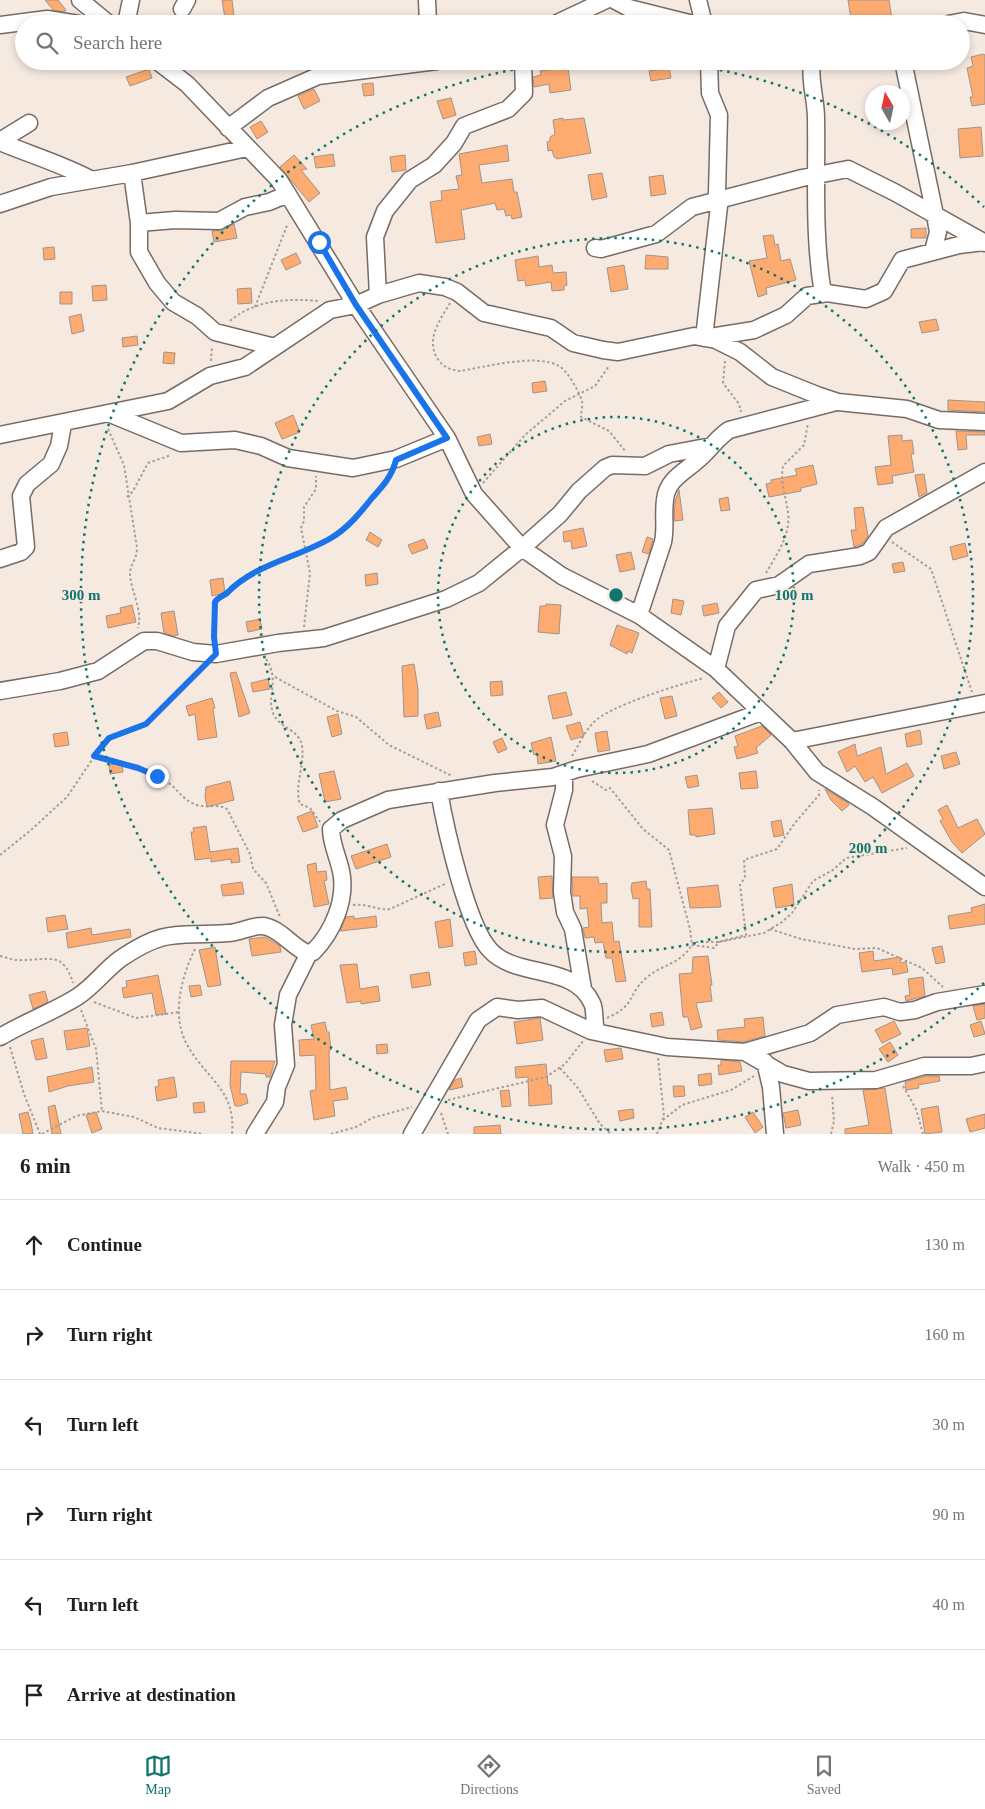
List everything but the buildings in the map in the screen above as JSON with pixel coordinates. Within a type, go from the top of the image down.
[{"type":"street","points":[[80,0],[96,15]]},
{"type":"street","points":[[128,15],[132,0]]},
{"type":"street","points":[[427,0],[428,15]]},
{"type":"street","points":[[574,15],[606,0]]},
{"type":"street","points":[[614,0],[629,8],[657,15]]},
{"type":"street","points":[[698,0],[702,15]]},
{"type":"street","points":[[970,22],[985,24]]},
{"type":"street","points":[[0,25],[15,23]]},
{"type":"street","points":[[169,70],[187,84],[279,180],[349,306],[447,438],[474,494],[522,548],[562,576],[638,615],[719,671],[792,741],[817,772],[873,807],[985,887]]},
{"type":"street","points":[[228,128],[268,98],[318,76],[362,70]]},
{"type":"street","points":[[378,295],[375,237],[385,211],[410,180],[434,165],[454,143],[464,126],[508,109],[524,93],[523,70]]},
{"type":"street","points":[[704,338],[718,200],[719,115],[710,93],[709,70]]},
{"type":"street","points":[[811,70],[816,117],[814,176],[816,255],[823,294]]},
{"type":"street","points":[[905,70],[936,215],[938,232],[933,252]]},
{"type":"street","points":[[0,141],[29,122]]},
{"type":"street","points":[[0,141],[39,158],[64,165],[92,180]]},
{"type":"street","points":[[0,204],[45,188],[132,173],[247,148]]},
{"type":"street","points":[[595,248],[601,249],[656,234],[692,207],[848,169],[984,242]]},
{"type":"street","points":[[132,173],[139,223],[139,252],[157,283],[173,302],[197,316],[217,333],[275,347]]},
{"type":"street","points":[[139,223],[175,220],[220,221],[245,207],[291,200]]},
{"type":"street","points":[[704,338],[754,330],[786,315],[807,296],[823,294],[866,299],[884,291],[902,260],[984,242]]},
{"type":"street","points":[[0,435],[63,424],[168,401],[210,376],[245,367],[320,315],[419,283],[445,287],[457,292],[484,313],[551,328],[573,343],[618,352],[694,336],[716,340],[729,345],[772,377],[791,387],[838,402],[907,409],[939,420],[985,422]]},
{"type":"street","points":[[638,615],[664,542],[665,498],[670,485],[678,475],[702,457],[720,436],[733,429],[838,402]]},
{"type":"street","points":[[105,414],[177,442],[235,440],[261,446],[288,458],[314,464],[353,468],[396,460],[447,438]]},
{"type":"street","points":[[0,559],[21,552],[26,547],[21,496],[27,484],[51,464],[60,446],[63,424]]},
{"type":"street","points":[[0,691],[60,681],[98,671],[121,658],[138,643],[150,640],[193,652],[216,654],[324,638],[464,592],[479,583],[522,548],[560,514],[579,491],[605,468],[612,466],[639,467],[669,454],[711,446]]},
{"type":"street","points":[[719,671],[727,626],[756,590],[779,585],[809,564],[860,556],[869,552],[894,523],[985,472]]},
{"type":"street","points":[[792,741],[980,704]]},
{"type":"street","points":[[255,1134],[275,1102],[277,1086],[286,1065],[283,1025],[288,994],[309,954],[322,943],[343,898],[344,884],[331,829],[342,820],[388,800],[472,786],[539,780],[656,752],[761,712]]},
{"type":"street","points":[[571,772],[564,790],[556,825],[562,856],[562,892],[565,912],[574,934],[583,990],[593,1004],[593,1028]]},
{"type":"street","points":[[439,791],[459,877],[471,913],[490,950],[513,964],[548,972],[583,990]]},
{"type":"street","points":[[4,1035],[78,996],[119,960],[151,940],[168,934],[237,932],[263,926],[284,935],[303,952],[309,954]]},
{"type":"street","points":[[412,1134],[433,1103],[478,1020],[492,1010],[502,1007],[518,1010],[542,1008],[593,1028],[657,1045],[745,1052],[814,1031],[830,1018],[837,1015],[884,1006],[900,1012],[908,1011],[936,1002],[985,994]]},
{"type":"street","points":[[745,1052],[795,1078],[809,1081],[876,1080],[937,1064],[971,1066],[985,1063]]},
{"type":"street","points":[[765,1064],[771,1087],[775,1134]]},
{"type":"path","points":[[255,307],[291,200]]},
{"type":"path","points":[[457,292],[436,327],[432,340],[435,354],[443,366],[460,371],[513,363],[552,363],[565,372],[578,394],[582,403],[581,416],[609,430],[639,467]]},
{"type":"path","points":[[210,376],[212,345],[217,333],[237,315],[255,307],[288,299],[349,306]]},
{"type":"path","points":[[729,345],[722,379],[741,409],[739,420],[733,429]]},
{"type":"path","points":[[474,494],[525,435],[553,411],[578,394],[598,384],[618,352]]},
{"type":"path","points":[[756,590],[786,538],[788,515],[782,469],[785,463],[804,445],[812,409]]},
{"type":"path","points":[[105,414],[123,462],[127,497],[137,548],[137,556],[130,569],[140,621],[137,633]]},
{"type":"path","points":[[127,497],[133,491],[148,463],[176,452],[190,443]]},
{"type":"path","points":[[0,855],[67,797],[94,756],[109,738],[146,724],[216,654],[213,606],[218,598],[255,572],[334,537],[350,523],[385,483],[394,469],[396,460]]},
{"type":"path","points":[[296,641],[305,623],[306,597],[310,578],[301,528],[304,521],[304,507],[316,490],[314,464]]},
{"type":"path","points":[[880,537],[931,569],[953,638],[980,704]]},
{"type":"path","points":[[255,647],[265,657],[274,677],[273,713],[276,719],[297,736],[302,747],[301,774],[297,788],[300,804],[313,811],[333,843]]},
{"type":"path","points":[[692,945],[690,929],[668,850],[643,829],[610,788],[606,790],[571,772],[586,731],[597,720],[670,688],[719,671]]},
{"type":"path","points":[[274,677],[301,689],[330,708],[356,717],[389,745],[472,786]]},
{"type":"path","points":[[94,756],[138,768],[157,776],[168,782],[192,804],[210,808],[223,806],[227,809],[241,840],[250,854],[252,869],[266,882],[280,917],[284,935]]},
{"type":"path","points":[[331,1134],[356,1127],[372,1118],[546,1078],[560,1068],[593,1028],[626,1008],[644,980],[683,958],[694,942],[718,942],[746,935],[746,917],[740,885],[745,877],[744,860],[777,849],[794,824],[819,795],[817,772]]},
{"type":"path","points":[[692,945],[714,948],[719,942],[749,937],[770,929],[792,913],[816,878],[827,874],[846,858],[905,849],[920,841]]},
{"type":"path","points":[[337,911],[360,904],[390,909],[459,877]]},
{"type":"path","points":[[770,929],[794,938],[855,949],[877,948],[922,968],[957,999]]},
{"type":"path","points":[[203,934],[185,970],[180,993],[183,1034],[188,1047],[214,1079],[231,1106],[232,1134]]},
{"type":"path","points":[[0,956],[17,960],[46,957],[58,960],[68,970],[96,1048],[102,1111]]},
{"type":"path","points":[[78,996],[136,1018],[143,1019],[180,1012]]},
{"type":"path","points":[[4,1035],[24,1094],[41,1134],[76,1116],[102,1111],[134,1117],[153,1126],[204,1134]]},
{"type":"path","points":[[657,1045],[664,1104],[663,1120],[657,1134]]},
{"type":"path","points":[[663,1120],[682,1105],[742,1085],[765,1064]]},
{"type":"path","points":[[560,1068],[578,1088],[600,1124],[611,1134]]},
{"type":"path","points":[[899,1074],[905,1091],[916,1109],[923,1134]]},
{"type":"path","points":[[831,1134],[834,1121],[831,1096],[836,1089],[847,1081]]},
{"type":"path","points":[[433,1103],[448,1134]]},
{"type":"route","points":[[157,776],[138,768],[94,756],[109,738],[146,724],[216,654],[214,637],[216,623],[213,606],[218,598],[226,594],[232,586],[255,572],[334,537],[361,512],[385,483],[394,469],[396,460],[447,438],[356,305],[319,242]]}]
